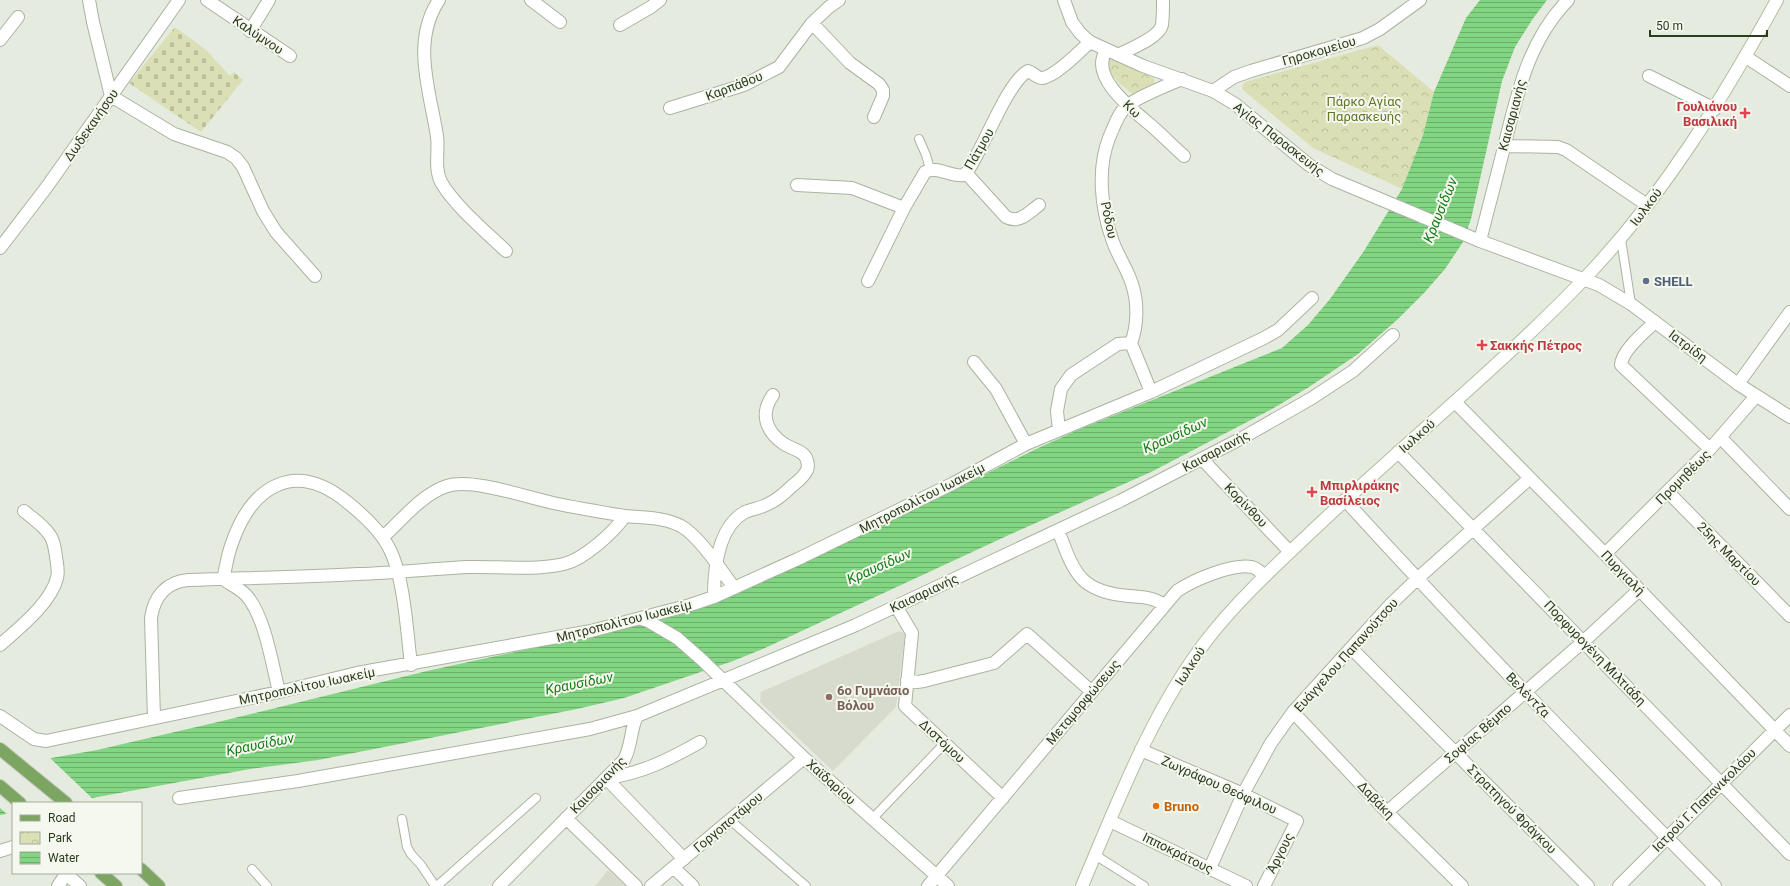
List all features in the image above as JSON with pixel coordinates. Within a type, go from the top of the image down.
[{"type":"main road","points":[[0,749],[65,802]]},
{"type":"main road","points":[[0,786],[19,802]]},
{"type":"main road","points":[[142,870],[159,886]]},
{"type":"main road","points":[[102,874],[116,886]]},
{"type":"street","points":[[89,0],[111,96],[174,134],[222,150],[236,158],[243,167],[263,211],[276,232],[315,276]]},
{"type":"street","name":"Δωδεκανήσου","points":[[0,248],[46,188],[179,0]]},
{"type":"street","name":"Καλύμνου","points":[[207,0],[290,56]]},
{"type":"street","points":[[250,30],[269,0]]},
{"type":"street","points":[[439,0],[434,8],[424,38],[423,58],[437,138],[438,176],[457,202],[506,251]]},
{"type":"street","points":[[531,0],[560,22]]},
{"type":"street","points":[[620,25],[660,0]]},
{"type":"street","name":"Καρπάθου","points":[[670,108],[744,85],[779,67],[812,23],[829,7],[840,0]]},
{"type":"street","name":"Αγίας Παρασκευής","points":[[1064,0],[1072,22],[1080,33],[1090,42],[1106,51],[1143,66],[1213,91],[1235,104],[1303,160],[1322,173],[1476,240],[1584,279]]},
{"type":"street","points":[[1118,55],[1148,39],[1160,30],[1162,26],[1163,0]]},
{"type":"street","name":"Γηροκομείου","points":[[1213,91],[1234,77],[1250,71],[1363,38],[1380,29],[1420,0]]},
{"type":"street","name":"Καισαριανής","points":[[1476,240],[1504,146],[1516,95],[1531,53],[1547,25],[1568,0]]},
{"type":"street","name":"Ιωλκού","points":[[1082,886],[1141,750],[1172,693],[1198,653],[1216,629],[1265,576],[1345,500],[1455,402],[1584,279],[1621,239],[1715,109],[1746,57],[1777,0]]},
{"type":"street","points":[[0,40],[18,17]]},
{"type":"street","points":[[812,23],[850,63],[879,84],[883,96],[874,117]]},
{"type":"street","name":"Πάτμου","points":[[930,169],[959,176],[966,173],[1007,96],[1023,74],[1028,71],[1039,78],[1044,77],[1065,65],[1090,42]]},
{"type":"street","name":"Κω","points":[[1106,51],[1102,56],[1101,67],[1113,90],[1127,106],[1184,156]]},
{"type":"street","points":[[1746,57],[1790,86]]},
{"type":"street","points":[[1649,76],[1715,109]]},
{"type":"street","points":[[1127,106],[1182,79]]},
{"type":"street","name":"Ρόδου","points":[[1127,106],[1119,116],[1104,153],[1102,191],[1108,228],[1112,241],[1132,283],[1134,293],[1136,307],[1135,334],[1130,344]]},
{"type":"street","points":[[1504,146],[1558,147],[1566,150],[1647,205]]},
{"type":"street","points":[[868,281],[904,208],[924,172],[930,169]]},
{"type":"street","points":[[966,173],[1006,217],[1013,220],[1020,219],[1039,205]]},
{"type":"street","points":[[797,185],[852,188],[904,208]]},
{"type":"street","name":"Ιατρίδη","points":[[1584,279],[1614,293],[1631,304],[1738,384],[1790,417]]},
{"type":"street","name":"Μητροπολίτου Ιωακείμ","points":[[0,716],[25,734],[40,741],[46,741],[279,692],[358,673],[411,665],[645,620],[714,597],[734,588],[878,521],[1026,444],[1151,392],[1264,338],[1278,330],[1312,298]]},
{"type":"street","points":[[1738,384],[1790,312]]},
{"type":"street","points":[[1655,322],[1625,353],[1621,360],[1621,365],[1710,449]]},
{"type":"street","name":"Καισαριανής","points":[[499,886],[624,760],[628,753],[633,724],[636,716],[720,678],[856,625],[1058,530],[1202,459],[1272,421],[1331,386],[1367,360],[1393,335]]},
{"type":"street","points":[[1059,430],[1058,411],[1061,389],[1067,380],[1071,375],[1118,344],[1130,344],[1151,392]]},
{"type":"street","points":[[974,362],[996,388],[1026,444]]},
{"type":"street","points":[[714,597],[714,574],[723,537],[730,526],[737,518],[748,511],[767,505],[786,492],[807,470],[808,464],[804,455],[777,439],[770,431],[765,413],[767,404],[773,395]]},
{"type":"street","name":"Προμηθέως","points":[[1605,554],[1721,438],[1756,396]]},
{"type":"street","name":"Πυργιαλή","points":[[1455,402],[1605,554],[1790,746]]},
{"type":"street","points":[[1721,438],[1790,509]]},
{"type":"street","name":"Πορφυρογένη Μιλτιάδη","points":[[1398,452],[1584,641],[1790,854]]},
{"type":"street","name":"Κορίνθου","points":[[1202,459],[1290,552]]},
{"type":"street","name":"Ευάγγελου Παπανούτσου","points":[[1210,868],[1243,794],[1271,743],[1293,712],[1351,648],[1417,579],[1530,478]]},
{"type":"street","points":[[223,579],[231,546],[245,515],[262,495],[284,483],[302,480],[319,485],[336,493],[383,537],[389,547],[398,572],[411,665]]},
{"type":"street","points":[[383,537],[423,500],[446,487],[456,484],[478,486],[555,503],[625,516],[664,520],[682,527],[706,551],[734,588]]},
{"type":"street","name":"25ης Μαρτίου","points":[[1668,492],[1790,616]]},
{"type":"street","name":"Βελέντζα","points":[[1345,500],[1417,579],[1525,693],[1715,886]]},
{"type":"street","points":[[0,645],[48,598],[57,578],[56,551],[53,540],[48,532],[24,511]]},
{"type":"street","points":[[154,718],[151,624],[155,602],[166,588],[177,582],[188,580],[563,564],[572,561],[591,549],[625,516]]},
{"type":"street","points":[[1058,530],[1074,569],[1081,578],[1091,586],[1111,594],[1150,598],[1164,605]]},
{"type":"street","name":"Μεταμορφώσεως","points":[[928,886],[1164,605],[1184,586],[1212,574],[1238,568],[1250,567],[1256,569],[1265,576]]},
{"type":"street","points":[[223,579],[245,594],[254,606],[263,631],[279,692]]},
{"type":"street","name":"Σοφίας Βέμπο","points":[[1387,812],[1525,693],[1639,590]]},
{"type":"street","name":"Διστόμου","points":[[896,606],[912,633],[905,706],[1003,798]]},
{"type":"street","name":"Χαϊδαρίου","points":[[645,620],[677,638],[804,758],[948,886]]},
{"type":"street","points":[[907,680],[924,681],[994,663],[1027,634],[1092,692]]},
{"type":"street","name":"Στρατηγού Φράγκου","points":[[1351,648],[1588,886]]},
{"type":"street","name":"Δαβάκη","points":[[1293,712],[1387,812],[1462,886]]},
{"type":"street","name":"Ιατρού Γ. Παπανικολάου","points":[[1619,886],[1790,715]]},
{"type":"street","points":[[179,798],[298,781],[582,730],[636,716]]},
{"type":"street","points":[[606,778],[622,776],[671,759],[700,742]]},
{"type":"street","name":"Ζωγράφου Θεόφιλου","points":[[1141,750],[1243,794],[1297,821]]},
{"type":"street","name":"Γοργοποτάμου","points":[[651,886],[804,758]]},
{"type":"street","points":[[606,778],[684,859]]},
{"type":"street","points":[[566,818],[636,886]]},
{"type":"street","name":"Ιπποκράτους","points":[[1110,821],[1246,886]]},
{"type":"street","name":"Άργους","points":[[1264,886],[1297,821]]},
{"type":"street","points":[[674,868],[693,886]]},
{"type":"street","points":[[58,886],[65,874]]},
{"type":"street","points":[[67,874],[80,886]]},
{"type":"lane","points":[[919,139],[930,169]]},
{"type":"lane","points":[[1621,239],[1631,304]]},
{"type":"lane","points":[[872,819],[945,743]]},
{"type":"lane","points":[[402,819],[407,847],[436,886],[536,798]]},
{"type":"lane","points":[[730,820],[806,886]]},
{"type":"lane","points":[[1095,855],[1144,886]]},
{"type":"lane","points":[[252,869],[267,886]]},
{"type":"shaded area","name":"6ο Γυμνάσιο Βόλου","points":[[899,631],[905,634],[896,707],[833,771],[760,702],[761,692]]},
{"type":"shaded area","points":[[608,870],[626,886],[595,886]]},
{"type":"green space","points":[[175,27],[206,50],[230,76],[234,72],[243,80],[201,132],[129,83]]},
{"type":"green space","name":"Πάρκο Αγίας Παρασκευής","points":[[1378,45],[1434,92],[1423,135],[1402,189],[1313,148],[1243,90],[1242,87],[1245,82]]},
{"type":"green space","points":[[1109,57],[1114,57],[1154,78],[1155,85],[1136,97],[1118,82],[1105,64]]},
{"type":"water","name":"Κραυσίδων","points":[[1480,0],[1547,0],[1515,47],[1502,81],[1471,219],[1463,242],[1445,269],[1425,292],[1398,319],[1358,354],[1309,387],[1272,409],[1151,472],[1011,534],[765,648],[733,661],[624,698],[577,709],[318,760],[250,769],[70,802],[12,802],[12,813],[0,815],[0,767],[97,750],[427,671],[645,624],[704,604],[755,583],[931,501],[1080,429],[1282,348],[1308,325],[1330,299],[1364,251],[1402,189],[1423,135],[1434,92],[1466,18]]},
{"type":"pier","points":[[49,757],[94,800],[82,802],[12,802],[12,815],[8,815],[0,808],[0,765]]},
{"type":"place","name":"Γουλιάνου Βασιλική","points":[[1745,113]]},
{"type":"place","name":"SHELL","points":[[1646,281]]},
{"type":"place","name":"Σακκής Πέτρος","points":[[1482,345]]},
{"type":"place","name":"Μπιρλιράκης Βασίλειος","points":[[1312,492]]},
{"type":"place","name":"6ο Γυμνάσιο Βόλου","points":[[829,697]]},
{"type":"place","name":"Bruno","points":[[1156,806]]}]
